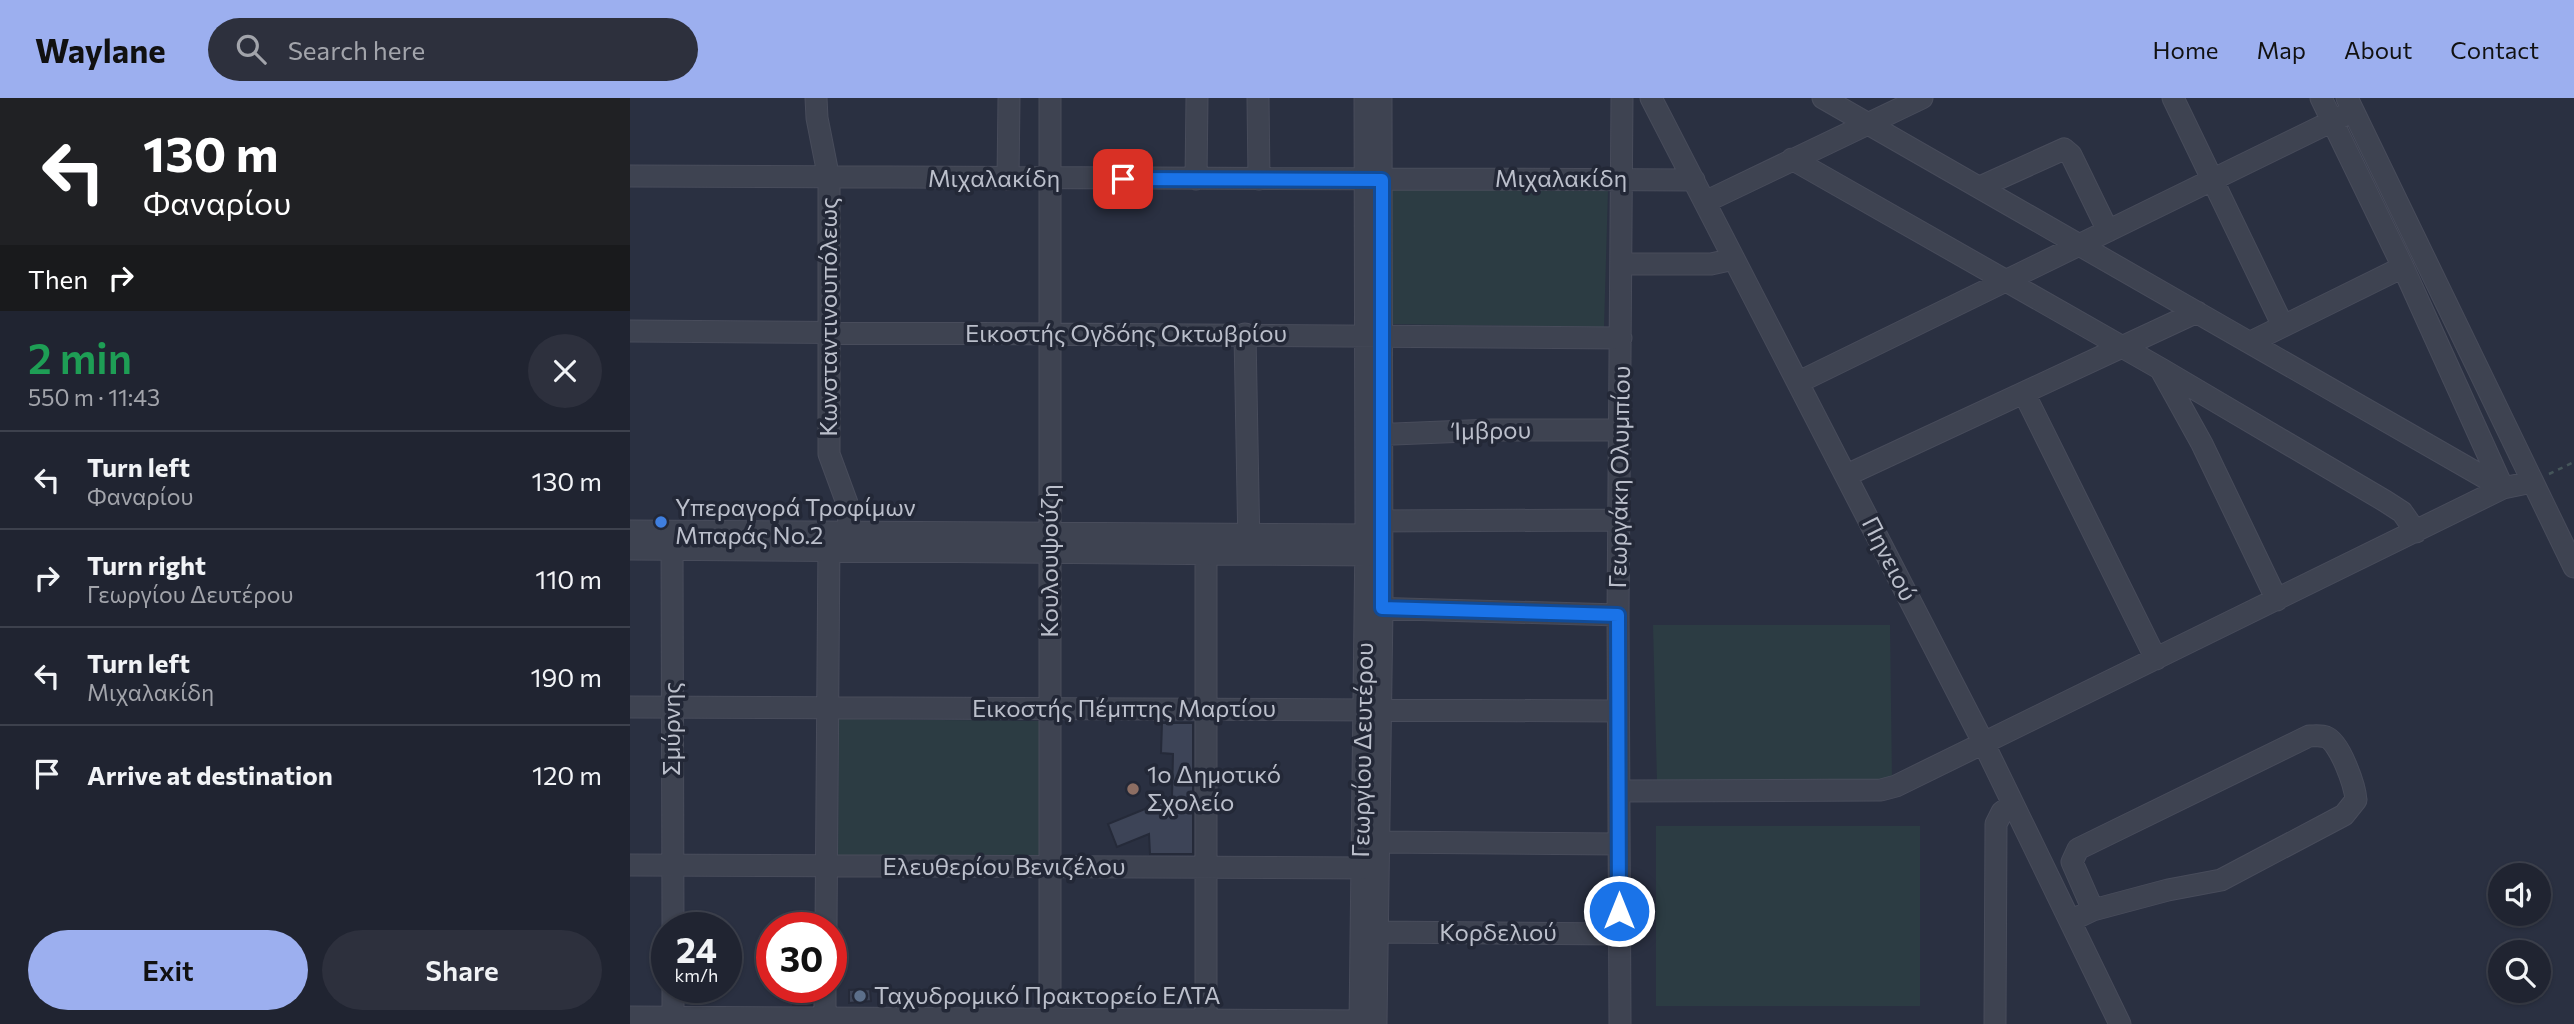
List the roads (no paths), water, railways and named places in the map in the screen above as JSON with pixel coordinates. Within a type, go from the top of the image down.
[{"type":"street","name":"Κωνσταντινουπόλεως","points":[[816,98],[817,118],[829,178],[829,454],[850,511],[836,539],[827,708],[825,912]]},
{"type":"street","points":[[1008,179],[1009,98]]},
{"type":"street","name":"Κουλουψούζη","points":[[1049,1021],[1052,333],[1050,98]]},
{"type":"street","points":[[1196,179],[1197,98]]},
{"type":"street","points":[[1258,98],[1259,179]]},
{"type":"street","name":"Γεωργίου Δευτέρου","points":[[1365,98],[1374,180]]},
{"type":"street","name":"Γεωργίου Δευτέρου","points":[[1368,1023],[1374,537],[1374,180],[1381,98]]},
{"type":"street","name":"Γεωργάκη Ολυμπίου","points":[[1620,1024],[1618,615],[1622,98]]},
{"type":"street","name":"Πηνειού","points":[[1651,98],[1983,742],[2120,1024]]},
{"type":"street","points":[[1824,98],[2504,488]]},
{"type":"street","points":[[1705,202],[1922,98]]},
{"type":"street","points":[[2173,98],[2283,326]]},
{"type":"street","points":[[2320,98],[2403,267],[2504,488]]},
{"type":"street","points":[[1799,382],[2333,123],[2350,105],[2574,566]]},
{"type":"street","points":[[1980,187],[2064,149],[2071,155],[2108,231]]},
{"type":"street","points":[[1792,159],[2161,369],[2394,506],[2416,531]]},
{"type":"street","name":"Μιχαλακίδη","points":[[630,176],[1694,180]]},
{"type":"street","points":[[1622,264],[1711,264],[1734,259]]},
{"type":"street","points":[[2251,342],[2403,267]]},
{"type":"street","points":[[1847,475],[2197,312]]},
{"type":"street","name":"Εικοστής Ογδόης Οκτωβρίου","points":[[630,331],[1621,338]]},
{"type":"street","points":[[1245,334],[1249,545]]},
{"type":"street","points":[[2161,369],[2202,444],[2277,600]]},
{"type":"street","points":[[2024,393],[2156,659]]},
{"type":"street","name":"Ίμβρου","points":[[1373,435],[1480,430],[1620,430]]},
{"type":"street","points":[[1619,791],[1881,790],[2504,488],[2532,482]]},
{"type":"street","points":[[630,549],[672,540],[836,539],[1249,545],[1619,520]]},
{"type":"street","points":[[630,531],[672,540]]},
{"type":"street","name":"Σμύρνης","points":[[672,540],[673,912]]},
{"type":"street","points":[[1206,545],[1206,1022]]},
{"type":"street","points":[[1373,608],[1618,615]]},
{"type":"street","name":"Εικοστής Πέμπτης Μαρτίου","points":[[630,707],[1618,711]]},
{"type":"street","name":"Γεωργίου Δευτέρου","points":[[1368,1023],[1377,932],[1370,868],[1378,842],[1372,710]]},
{"type":"street","points":[[2070,921],[2093,910],[2168,890],[2221,880],[2344,815],[2356,800],[2355,788],[2334,742],[2324,736],[2309,736],[2078,849],[2072,862],[2093,910]]},
{"type":"street","points":[[1996,1024],[1996,824],[2002,811],[2013,804]]},
{"type":"street","points":[[1378,842],[1619,844]]},
{"type":"street","name":"Ελευθερίου Βενιζέλου","points":[[630,865],[1370,868]]},
{"type":"street","name":"Κορδελιού","points":[[1377,932],[1619,934]]},
{"type":"street","points":[[673,1003],[673,1021]]},
{"type":"street","points":[[825,1003],[825,1021]]},
{"type":"street","points":[[630,1017],[673,1021],[1368,1023]]},
{"type":"place","name":"Υπεραγορά Τροφίμων Μπαράς Νο.2","points":[[661,522]]},
{"type":"place","name":"1o Δημοτικό Σχολείο","points":[[1133,789]]},
{"type":"place","name":"Ταχυδρομικό Πρακτορείο ΕΛΤΑ","points":[[860,996]]}]
